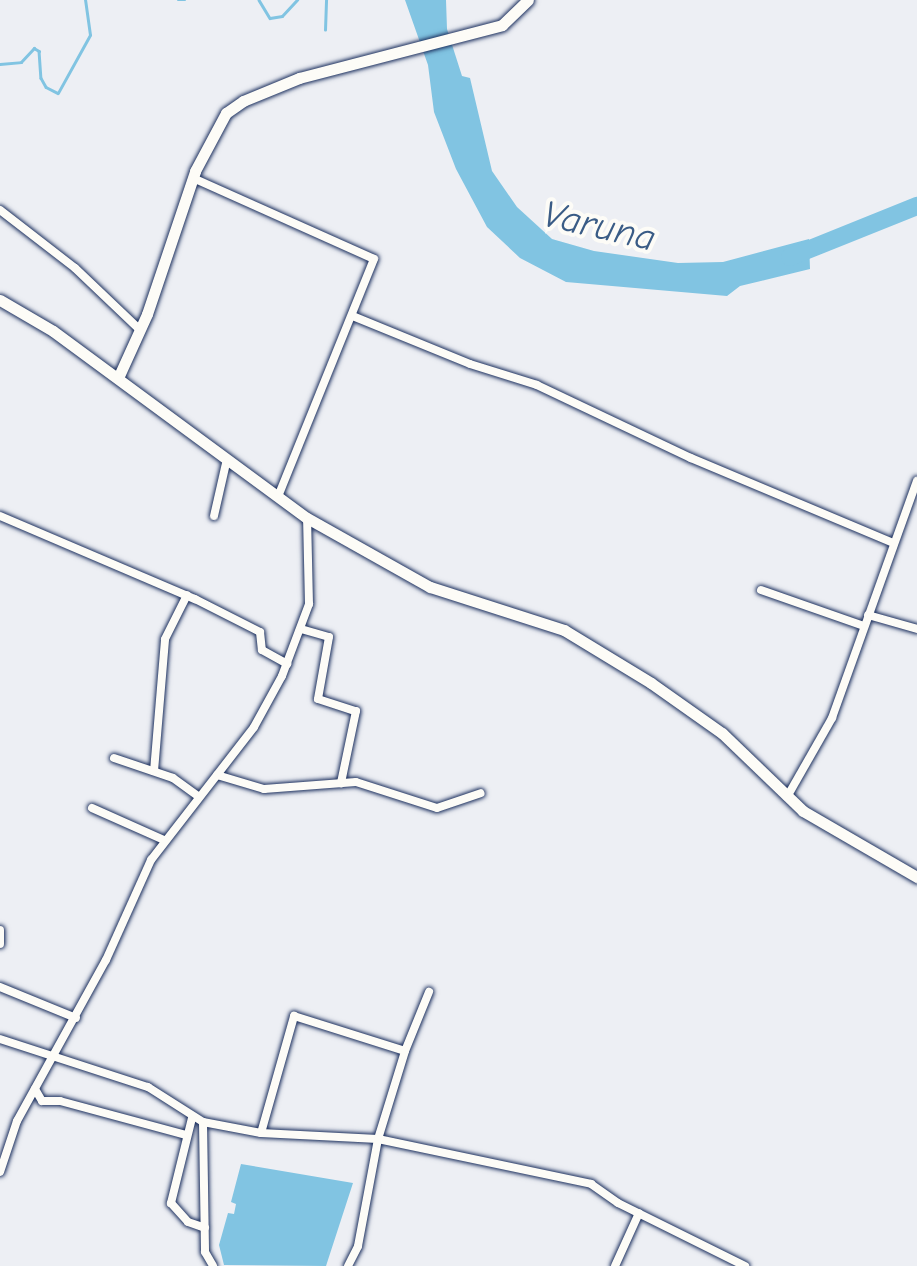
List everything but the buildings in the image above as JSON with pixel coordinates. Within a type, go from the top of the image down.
[{"type":"street","points":[[118,378],[214,129],[243,101],[382,54],[492,26],[511,19],[528,0]]},
{"type":"street","points":[[193,178],[370,256],[374,264],[278,498]]},
{"type":"street","points":[[0,210],[75,268],[138,328]]},
{"type":"street","points":[[0,300],[118,378],[306,518],[430,587],[564,630],[696,712],[803,811],[917,877]]},
{"type":"street","points":[[354,316],[470,364],[537,385],[691,458],[893,543]]},
{"type":"street","points":[[214,516],[227,459]]},
{"type":"street","points":[[787,797],[824,738],[917,481]]},
{"type":"street","points":[[0,516],[187,595],[260,632],[262,650],[287,664]]},
{"type":"street","points":[[0,1172],[11,1134],[106,960],[134,890],[164,840],[254,727],[287,664],[308,604],[306,518]]},
{"type":"street","points":[[761,590],[864,626]]},
{"type":"street","points":[[154,772],[166,639],[187,595]]},
{"type":"street","points":[[868,615],[917,629]]},
{"type":"street","points":[[300,629],[329,637],[318,699],[356,711],[342,784]]},
{"type":"street","points":[[114,758],[173,778],[199,797]]},
{"type":"street","points":[[217,775],[264,790],[356,782],[437,808],[481,793]]},
{"type":"street","points":[[92,808],[164,840]]},
{"type":"street","points":[[0,930],[0,944]]},
{"type":"street","points":[[0,988],[76,1018]]},
{"type":"street","points":[[348,1266],[358,1246],[378,1139],[404,1051],[429,992]]},
{"type":"street","points":[[261,1134],[294,1016],[404,1051]]},
{"type":"street","points":[[0,1039],[148,1088],[203,1122],[261,1134],[378,1139],[590,1184],[745,1266]]},
{"type":"street","points":[[35,1090],[42,1101],[60,1101],[186,1135]]},
{"type":"street","points":[[192,1118],[171,1203],[188,1222],[205,1228]]},
{"type":"street","points":[[203,1122],[208,1265]]},
{"type":"street","points":[[614,1266],[639,1213]]},
{"type":"water","points":[[405,0],[446,0],[447,29],[462,76],[470,78],[492,171],[517,207],[552,239],[594,251],[678,263],[723,262],[809,239],[810,269],[740,286],[727,296],[566,282],[520,258],[487,227],[456,169],[434,112],[428,65]]},
{"type":"water","points":[[241,1164],[353,1183],[326,1266],[224,1265],[219,1245],[228,1213],[234,1214],[236,1204],[231,1202]]},
{"type":"waterway","points":[[0,64],[21,62],[34,48],[39,51],[41,78],[46,87],[58,93],[90,35],[85,0]]},
{"type":"waterway","points":[[178,0],[185,0]]},
{"type":"waterway","points":[[259,0],[270,18],[282,16],[297,0]]},
{"type":"waterway","points":[[325,30],[326,0]]},
{"type":"waterway","name":"Varuna","points":[[790,257],[917,206]]}]
